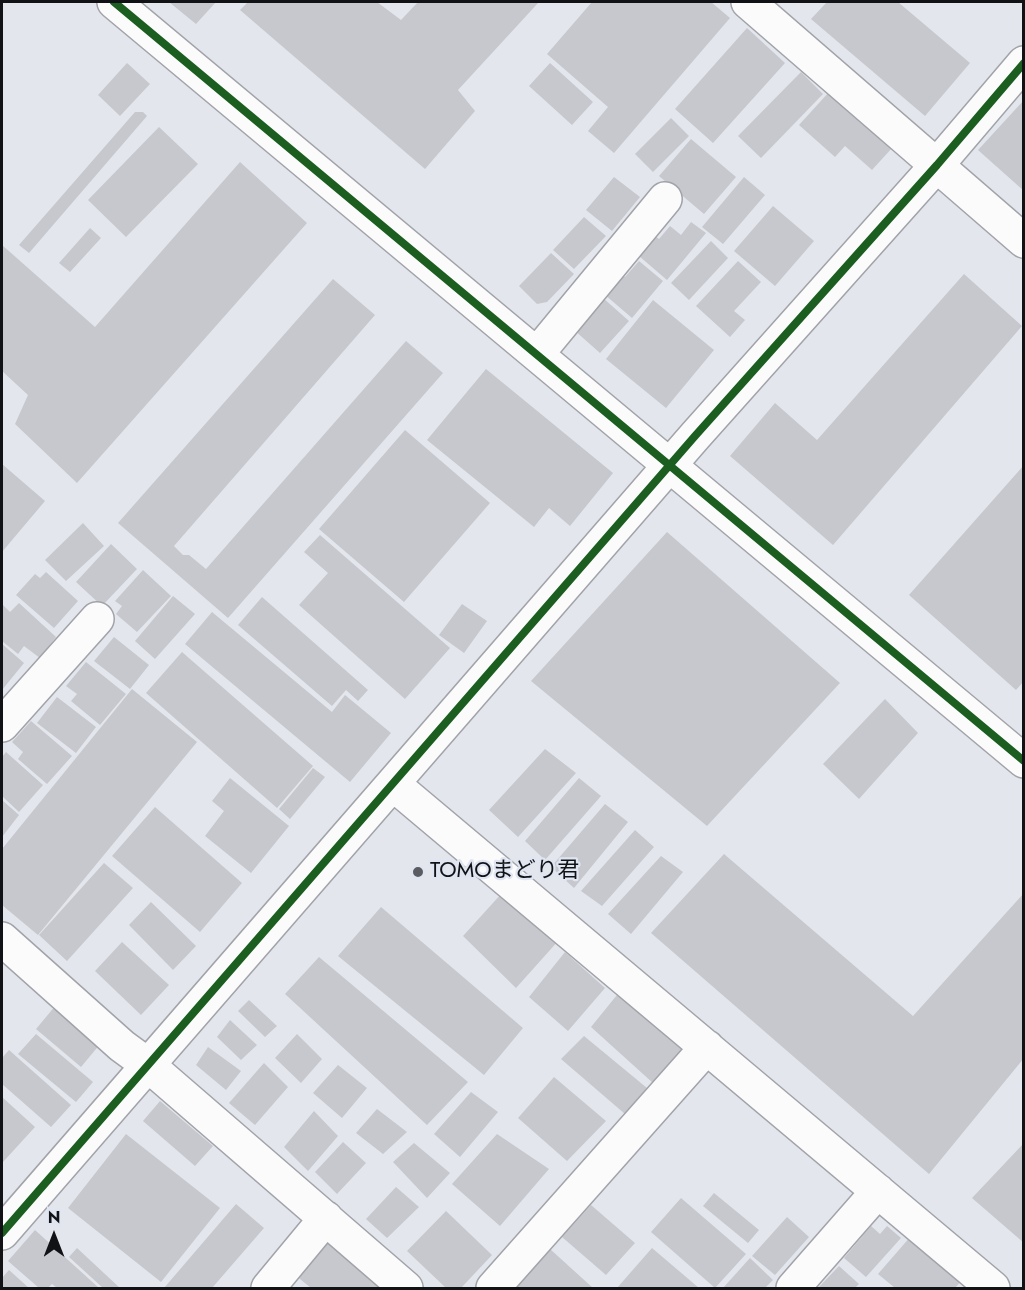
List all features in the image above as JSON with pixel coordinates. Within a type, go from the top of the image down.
[{"type":"street","points":[[116,2],[1023,761]]},
{"type":"street","points":[[748,2],[1023,241]]},
{"type":"street","points":[[2,1233],[669,465],[937,165],[1023,63]]},
{"type":"street","points":[[537,354],[665,199]]},
{"type":"street","points":[[2,725],[97,619]]},
{"type":"street","points":[[393,784],[878,1191],[982,1285]]},
{"type":"street","points":[[2,939],[122,1046],[148,1065],[406,1288]]},
{"type":"street","points":[[493,1288],[707,1047]]},
{"type":"street","points":[[793,1288],[878,1191]]},
{"type":"street","points":[[268,1288],[326,1218]]},
{"type":"building","points":[[169,2],[216,2],[196,24]]},
{"type":"building","points":[[248,2],[377,2],[401,20],[418,2],[539,2],[458,90],[475,111],[425,169],[240,10]]},
{"type":"building","points":[[592,2],[711,2],[730,18],[614,153],[588,131],[608,107],[547,54]]},
{"type":"building","points":[[827,2],[898,2],[970,63],[925,116],[811,19]]},
{"type":"building","points":[[747,28],[785,63],[713,143],[675,109]]},
{"type":"building","points":[[127,63],[150,84],[120,116],[98,95]]},
{"type":"building","points":[[550,63],[593,102],[572,125],[529,86]]},
{"type":"building","points":[[801,72],[823,94],[761,158],[738,136]]},
{"type":"building","points":[[829,92],[892,148],[872,170],[845,146],[835,157],[799,125]]},
{"type":"building","points":[[1024,100],[1024,191],[978,150]]},
{"type":"building","points":[[135,112],[143,112],[147,116],[29,253],[19,245]]},
{"type":"building","points":[[671,118],[689,136],[653,172],[635,154]]},
{"type":"building","points":[[159,127],[198,164],[126,237],[88,200]]},
{"type":"building","points":[[691,139],[736,177],[704,214],[659,176]]},
{"type":"building","points":[[240,162],[307,223],[77,483],[15,424],[28,395],[2,371],[2,245],[95,327]]},
{"type":"building","points":[[614,177],[640,197],[612,231],[586,210]]},
{"type":"building","points":[[744,177],[765,195],[723,244],[702,227]]},
{"type":"building","points":[[773,206],[814,241],[775,286],[734,251]]},
{"type":"building","points":[[584,217],[606,236],[574,269],[553,250]]},
{"type":"building","points":[[691,222],[706,233],[667,280],[639,256],[655,236],[659,239],[670,226],[681,235]]},
{"type":"building","points":[[90,228],[101,238],[70,272],[59,263]]},
{"type":"building","points":[[711,241],[728,258],[689,300],[671,283]]},
{"type":"building","points":[[551,253],[574,274],[547,302],[537,304],[519,286]]},
{"type":"building","points":[[639,261],[663,281],[632,318],[604,294],[620,273],[625,277]]},
{"type":"building","points":[[738,261],[761,282],[734,311],[745,320],[730,337],[696,306]]},
{"type":"building","points":[[964,274],[1022,326],[833,545],[730,456],[775,403],[817,440]]},
{"type":"building","points":[[333,279],[375,315],[174,546],[183,555],[189,555],[206,569],[406,341],[443,373],[228,618],[118,523]]},
{"type":"building","points":[[603,298],[629,321],[600,353],[574,330]]},
{"type":"building","points":[[653,300],[714,350],[666,408],[606,359]]},
{"type":"building","points":[[486,369],[613,473],[570,526],[549,508],[534,527],[427,440]]},
{"type":"building","points":[[405,430],[490,503],[404,602],[319,529]]},
{"type":"building","points":[[2,464],[45,501],[2,552]]},
{"type":"building","points":[[1024,465],[1024,681],[1016,690],[909,595]]},
{"type":"building","points":[[83,523],[104,546],[66,581],[45,560]]},
{"type":"building","points":[[667,532],[840,683],[707,826],[531,681]]},
{"type":"building","points":[[320,535],[450,648],[405,699],[299,605],[328,573],[304,552]]},
{"type":"building","points":[[111,544],[137,569],[102,606],[76,582]]},
{"type":"building","points":[[143,570],[171,596],[137,632],[116,614],[122,606],[115,601]]},
{"type":"building","points":[[46,572],[78,601],[54,628],[16,595],[35,574],[40,578]]},
{"type":"building","points":[[173,596],[195,614],[155,659],[135,641]]},
{"type":"building","points":[[262,597],[368,690],[358,701],[346,690],[332,706],[238,625]]},
{"type":"building","points":[[19,603],[56,637],[40,658],[24,646],[18,654],[2,641],[2,604],[10,612]]},
{"type":"building","points":[[462,604],[487,621],[464,653],[439,635]]},
{"type":"building","points":[[212,612],[332,712],[345,695],[391,733],[350,782],[185,644]]},
{"type":"building","points":[[114,637],[149,665],[130,689],[94,661]]},
{"type":"building","points":[[2,644],[24,663],[2,690]]},
{"type":"building","points":[[182,652],[313,766],[277,808],[146,693]]},
{"type":"building","points":[[86,662],[126,694],[100,725],[71,701],[77,694],[66,686]]},
{"type":"building","points":[[132,689],[197,742],[38,935],[2,905],[2,849]]},
{"type":"building","points":[[57,697],[96,727],[76,753],[37,723]]},
{"type":"building","points":[[885,699],[918,733],[859,799],[823,764]]},
{"type":"building","points":[[31,721],[72,756],[47,784],[18,759],[23,752],[12,742]]},
{"type":"building","points":[[545,749],[576,773],[518,837],[489,810]]},
{"type":"building","points":[[6,752],[43,785],[19,812],[2,796],[2,757]]},
{"type":"building","points":[[313,768],[325,777],[290,819],[279,809]]},
{"type":"building","points":[[230,778],[289,826],[251,873],[205,836],[224,811],[212,801]]},
{"type":"building","points":[[579,778],[601,796],[545,860],[525,841]]},
{"type":"building","points":[[2,800],[19,815],[2,837]]},
{"type":"building","points":[[605,804],[628,822],[574,888],[551,867]]},
{"type":"building","points":[[155,807],[242,883],[200,932],[112,856]]},
{"type":"building","points":[[635,830],[654,847],[602,906],[581,891]]},
{"type":"building","points":[[724,854],[913,1016],[1024,893],[1024,1058],[929,1174],[651,933]]},
{"type":"building","points":[[661,856],[683,872],[631,934],[608,914]]},
{"type":"building","points":[[104,863],[133,888],[67,961],[39,935]]},
{"type":"building","points":[[502,893],[559,940],[516,988],[463,936]]},
{"type":"building","points":[[151,902],[196,946],[173,970],[129,925]]},
{"type":"building","points":[[381,907],[523,1028],[484,1075],[338,956]]},
{"type":"building","points":[[122,942],[169,985],[141,1015],[95,971]]},
{"type":"building","points":[[565,952],[605,988],[568,1031],[529,997]]},
{"type":"building","points":[[319,957],[468,1082],[427,1125],[285,994]]},
{"type":"building","points":[[621,990],[684,1047],[653,1083],[591,1027]]},
{"type":"building","points":[[249,1000],[277,1026],[265,1037],[238,1011]]},
{"type":"building","points":[[56,1005],[101,1043],[81,1067],[36,1029]]},
{"type":"building","points":[[230,1020],[257,1045],[241,1060],[217,1037]]},
{"type":"building","points":[[36,1034],[93,1082],[76,1102],[18,1054]]},
{"type":"building","points":[[297,1034],[322,1059],[301,1083],[275,1058]]},
{"type":"building","points":[[584,1036],[647,1088],[625,1114],[561,1059]]},
{"type":"building","points":[[208,1047],[241,1071],[226,1090],[196,1065]]},
{"type":"building","points":[[9,1050],[71,1105],[51,1127],[2,1084],[2,1058]]},
{"type":"building","points":[[264,1063],[288,1087],[255,1125],[229,1103]]},
{"type":"building","points":[[338,1065],[367,1088],[342,1118],[313,1093]]},
{"type":"building","points":[[554,1077],[606,1121],[567,1161],[518,1118]]},
{"type":"building","points":[[471,1092],[498,1112],[460,1157],[434,1134]]},
{"type":"building","points":[[2,1097],[35,1127],[3,1162],[2,1161]]},
{"type":"building","points":[[160,1101],[213,1146],[195,1166],[143,1121]]},
{"type":"building","points":[[377,1109],[407,1132],[383,1154],[356,1133]]},
{"type":"building","points":[[314,1111],[338,1136],[308,1171],[284,1147]]},
{"type":"building","points":[[126,1134],[220,1208],[161,1282],[68,1208]]},
{"type":"building","points":[[497,1134],[549,1169],[500,1226],[452,1184]]},
{"type":"building","points":[[343,1142],[366,1163],[337,1194],[315,1172]]},
{"type":"building","points":[[414,1143],[450,1173],[427,1198],[393,1162]]},
{"type":"building","points":[[1024,1143],[1024,1243],[972,1198]]},
{"type":"building","points":[[396,1187],[419,1207],[387,1238],[366,1219]]},
{"type":"building","points":[[714,1193],[759,1230],[748,1243],[703,1206]]},
{"type":"building","points":[[681,1198],[746,1254],[715,1288],[651,1232]]},
{"type":"building","points":[[236,1204],[264,1228],[212,1288],[164,1288]]},
{"type":"building","points":[[591,1205],[635,1243],[606,1275],[562,1237]]},
{"type":"building","points":[[446,1211],[492,1255],[461,1288],[446,1288],[407,1251]]},
{"type":"building","points":[[787,1217],[809,1237],[775,1275],[752,1256]]},
{"type":"building","points":[[871,1226],[880,1234],[887,1226],[901,1238],[866,1277],[844,1258]]},
{"type":"building","points":[[35,1230],[99,1288],[57,1288],[52,1284],[48,1288],[39,1288],[8,1261]]},
{"type":"building","points":[[911,1236],[962,1280],[955,1288],[895,1288],[878,1274]]},
{"type":"building","points":[[326,1239],[379,1284],[376,1288],[311,1288],[295,1275]]},
{"type":"building","points":[[77,1248],[120,1288],[103,1288],[69,1257]]},
{"type":"building","points":[[652,1248],[699,1288],[617,1288]]},
{"type":"building","points":[[550,1249],[593,1288],[514,1288]]},
{"type":"building","points":[[750,1258],[773,1280],[765,1288],[723,1288]]},
{"type":"building","points":[[839,1266],[859,1284],[855,1288],[818,1288]]},
{"type":"building","points":[[9,1270],[29,1288],[2,1288],[2,1278]]},
{"type":"cycle path","points":[[114,2],[1024,761]]},
{"type":"cycle path","points":[[2,1233],[695,436],[937,165],[1024,63]]},
{"type":"place","name":"TOMOまどり君","points":[[418,872]]}]
